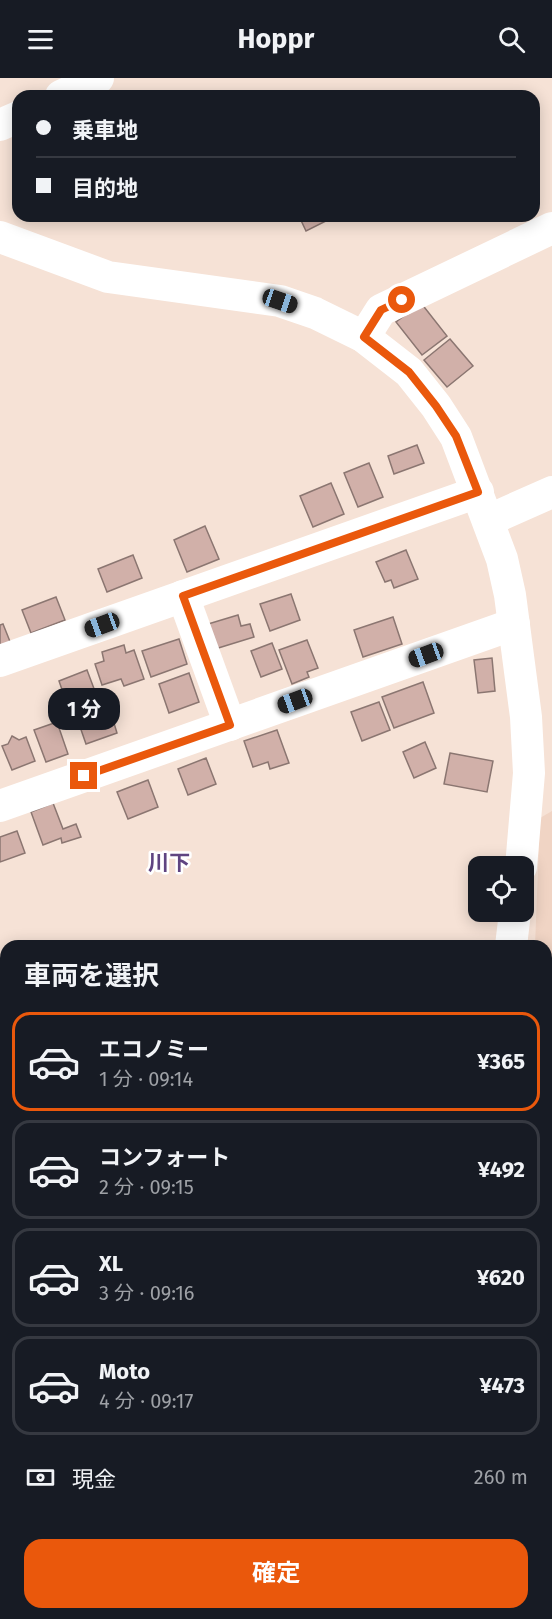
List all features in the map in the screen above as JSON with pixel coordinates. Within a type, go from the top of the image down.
[{"type":"street","points":[[73,90],[98,78]]},
{"type":"street","points":[[364,337],[381,310],[552,228]]},
{"type":"street","points":[[0,237],[108,277],[280,301],[315,313],[364,337],[409,372],[456,436],[484,506],[502,560],[514,624],[526,717],[535,828]]},
{"type":"street","points":[[0,661],[183,596],[484,506],[552,492]]},
{"type":"street","points":[[183,596],[230,725]]},
{"type":"street","points":[[0,806],[514,624]]},
{"type":"street","points":[[512,940],[514,922]]},
{"type":"shaded area","points":[[552,811],[552,940],[535,940],[540,818]]},
{"type":"building","points":[[302,222],[324,222],[306,231]]},
{"type":"building","points":[[421,303],[447,336],[422,355],[396,322]]},
{"type":"building","points":[[450,339],[473,366],[447,387],[424,360]]},
{"type":"building","points":[[417,445],[424,463],[394,474],[388,456]]},
{"type":"building","points":[[369,463],[383,497],[358,507],[344,473]]},
{"type":"building","points":[[331,483],[344,514],[313,527],[300,496]]},
{"type":"building","points":[[205,526],[219,559],[187,572],[174,540]]},
{"type":"building","points":[[406,550],[418,579],[394,588],[391,580],[385,582],[376,562]]},
{"type":"building","points":[[133,555],[142,578],[107,592],[98,569]]},
{"type":"building","points":[[291,594],[300,620],[270,631],[260,604]]},
{"type":"building","points":[[56,597],[65,620],[31,633],[22,610]]},
{"type":"building","points":[[238,615],[241,626],[250,624],[254,637],[215,649],[208,624]]},
{"type":"building","points":[[393,617],[402,644],[363,657],[354,630]]},
{"type":"building","points":[[3,624],[11,644],[0,648],[0,625]]},
{"type":"building","points":[[179,639],[187,664],[151,677],[142,651]]},
{"type":"building","points":[[307,640],[318,668],[307,672],[309,677],[292,684],[279,650]]},
{"type":"building","points":[[272,643],[282,669],[261,677],[251,651]]},
{"type":"building","points":[[124,645],[126,653],[134,650],[144,679],[124,686],[121,679],[102,685],[95,664],[104,661],[102,652]]},
{"type":"building","points":[[492,658],[495,691],[478,693],[474,660]]},
{"type":"building","points":[[87,670],[96,694],[67,704],[59,681]]},
{"type":"building","points":[[189,673],[199,702],[169,713],[159,684]]},
{"type":"building","points":[[423,682],[434,713],[394,728],[382,697]]},
{"type":"building","points":[[379,702],[390,730],[362,741],[351,712]]},
{"type":"building","points":[[110,710],[117,733],[86,744],[78,721]]},
{"type":"building","points":[[57,722],[68,754],[46,762],[34,730]]},
{"type":"building","points":[[277,730],[289,763],[270,769],[268,762],[253,767],[244,741]]},
{"type":"building","points":[[12,736],[19,740],[26,737],[35,761],[12,770],[2,746],[8,744]]},
{"type":"building","points":[[425,742],[436,768],[414,778],[403,752]]},
{"type":"building","points":[[450,753],[493,761],[487,792],[444,784]]},
{"type":"building","points":[[206,758],[216,784],[188,795],[178,769]]},
{"type":"building","points":[[148,780],[158,807],[128,819],[117,792]]},
{"type":"building","points":[[53,803],[63,829],[76,824],[81,837],[62,843],[61,838],[43,845],[31,812]]},
{"type":"building","points":[[17,831],[25,853],[0,862],[0,837]]},
{"type":"district","name":"川下","points":[[169,863]]},
{"type":"route","points":[[84,776],[230,725],[183,596],[478,492],[456,436],[436,406],[409,372],[364,337],[381,310],[402,300]]}]
